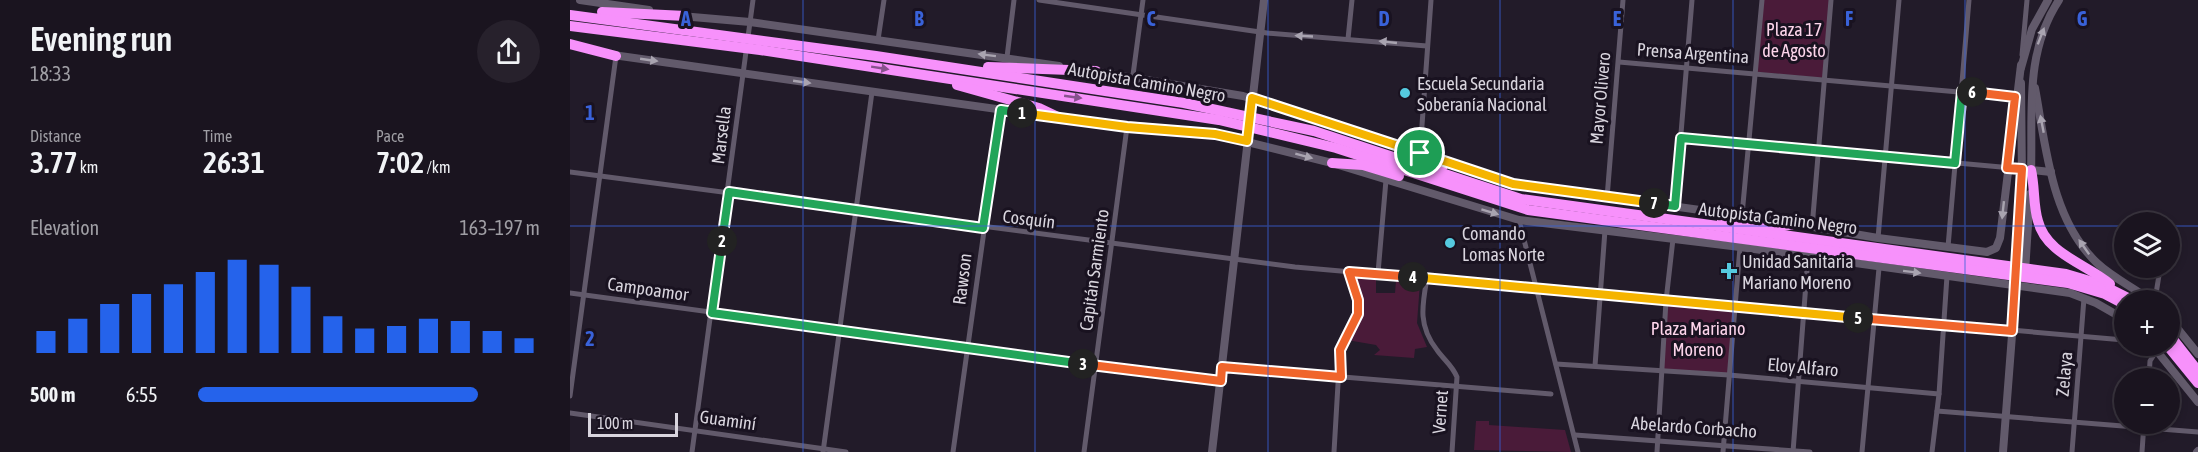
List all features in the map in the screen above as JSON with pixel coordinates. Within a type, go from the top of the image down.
[{"type":"highway","points":[[570,9],[686,16]]},
{"type":"highway","name":"Autopista Camino Negro","points":[[570,15],[760,45],[913,73],[1181,108],[1304,140],[1528,210],[1607,226],[1986,267]]},
{"type":"highway","name":"Autopista Camino Negro","points":[[570,26],[734,41]]},
{"type":"highway","points":[[570,44],[616,56]]},
{"type":"highway","name":"Autopista Camino Negro","points":[[760,45],[876,56],[1314,131],[1521,199],[2067,278],[2096,291],[2114,296]]},
{"type":"highway","points":[[876,56],[973,66],[1096,71]]},
{"type":"highway","points":[[913,73],[1039,108],[1060,118]]},
{"type":"highway","points":[[1406,148],[1521,199]]},
{"type":"highway","points":[[1332,164],[1363,165],[1448,190],[1480,195]]},
{"type":"highway","points":[[2026,170],[2038,222],[2044,235],[2060,251],[2114,290]]},
{"type":"highway","points":[[1672,221],[1704,219],[1783,226],[1793,224]]},
{"type":"highway","points":[[1607,226],[1668,235],[1673,239]]},
{"type":"highway","points":[[2180,348],[2198,370]]},
{"type":"highway","points":[[2176,356],[2198,383]]},
{"type":"street","points":[[580,0],[623,3],[686,16],[750,22],[1133,75],[1252,98],[1503,181],[1607,198],[1742,215],[1878,238],[1981,251],[1993,249],[2000,238],[2015,97],[2022,62],[2032,29],[2048,0]]},
{"type":"street","name":"Marsella","points":[[692,452],[729,192],[753,0]]},
{"type":"street","points":[[878,40],[884,0]]},
{"type":"street","points":[[1007,57],[1014,0]]},
{"type":"street","points":[[1039,0],[1260,32],[1427,46]]},
{"type":"street","points":[[1133,75],[1143,0]]},
{"type":"street","points":[[1212,452],[1264,0]]},
{"type":"street","points":[[1348,39],[1352,0]]},
{"type":"street","points":[[1420,153],[1431,0]]},
{"type":"street","name":"Mayor Olivero","points":[[1607,198],[1623,0]]},
{"type":"street","points":[[1675,206],[1692,0]]},
{"type":"street","points":[[1742,215],[1762,0]]},
{"type":"street","points":[[1812,228],[1831,0]]},
{"type":"street","points":[[1878,238],[1887,157],[1899,0]]},
{"type":"street","points":[[1948,247],[1969,0]]},
{"type":"street","points":[[2003,452],[2017,285],[2024,280],[2027,256],[2022,62],[2027,0]]},
{"type":"street","points":[[2026,170],[2032,76],[2040,37],[2060,0]]},
{"type":"street","points":[[570,50],[1127,127],[1215,134],[1332,164],[1519,220],[1607,226],[1595,366]]},
{"type":"street","points":[[570,396],[616,56]]},
{"type":"street","name":"Prensa Argentina","points":[[1619,62],[1824,78],[2015,97]]},
{"type":"street","points":[[2032,76],[2051,172],[2063,212],[2085,248],[2099,265],[2135,290]]},
{"type":"street","points":[[823,450],[872,92]]},
{"type":"street","name":"Rawson","points":[[953,452],[1001,110]]},
{"type":"street","name":"Capitán Sarmiento","points":[[1084,452],[1127,127]]},
{"type":"street","points":[[1681,138],[2051,172]]},
{"type":"street","name":"Cosquín","points":[[570,172],[1234,261],[1600,296],[2114,339]]},
{"type":"street","points":[[1378,273],[1386,180]]},
{"type":"street","points":[[1519,220],[1578,452]]},
{"type":"street","points":[[1657,452],[1666,301],[1673,239],[2017,285],[2085,298],[2114,314]]},
{"type":"street","points":[[1723,452],[1740,247]]},
{"type":"street","points":[[1793,451],[1808,257]]},
{"type":"street","points":[[1862,452],[1879,268]]},
{"type":"street","points":[[1334,452],[1341,377],[1340,350],[1358,314],[1358,300],[1349,272]]},
{"type":"street","points":[[1932,452],[1939,394],[1947,276]]},
{"type":"street","name":"Vernet","points":[[1427,278],[1422,304],[1424,328],[1433,345],[1454,369],[1457,386],[1452,452]]},
{"type":"street","name":"Campoamor","points":[[570,293],[1221,381]]},
{"type":"street","name":"Zelaya","points":[[2072,452],[2085,298]]},
{"type":"street","points":[[2180,331],[2196,349]]},
{"type":"street","points":[[2161,356],[2198,402]]},
{"type":"street","name":"Eloy Alfaro","points":[[1556,364],[1729,375],[1939,394]]},
{"type":"street","points":[[1222,367],[1551,394]]},
{"type":"street","points":[[1937,411],[2114,425]]},
{"type":"street","name":"Guaminí","points":[[570,413],[846,452]]},
{"type":"street","points":[[2180,430],[2198,432]]},
{"type":"street","points":[[2142,452],[2143,434]]},
{"type":"street","name":"Abelardo Corbacho","points":[[1575,435],[1810,452]]},
{"type":"green space","name":"Plaza 17 de Agosto","points":[[1762,0],[1831,0],[1824,78],[1756,72]]},
{"type":"green space","points":[[1357,278],[1376,280],[1376,293],[1395,293],[1396,281],[1420,283],[1417,323],[1427,347],[1415,349],[1414,358],[1374,355],[1380,350],[1376,345],[1347,340],[1362,312]]},
{"type":"green space","name":"Plaza Mariano Moreno","points":[[1666,301],[1736,307],[1729,375],[1661,371]]},
{"type":"green space","points":[[1476,421],[1489,421],[1489,425],[1565,430],[1571,452],[1474,450]]},
{"type":"place","name":"Escuela Secundaria Soberanía Nacional","points":[[1405,93]]},
{"type":"place","name":"Comando Lomas Norte","points":[[1450,243]]},
{"type":"place","name":"Unidad Sanitaria Mariano Moreno","points":[[1729,271]]},
{"type":"route","points":[[1962,91],[2015,97],[2007,168],[2022,169],[2020,236],[2014,278],[2017,285],[2012,331],[1349,272],[1358,300],[1358,314],[1340,350],[1341,377],[1222,367],[1221,381],[712,313],[729,192],[983,228],[1001,110],[1127,127],[1215,134],[1247,141],[1252,98],[1420,153],[1513,184],[1675,206],[1681,138],[1955,163],[1962,91]]}]
